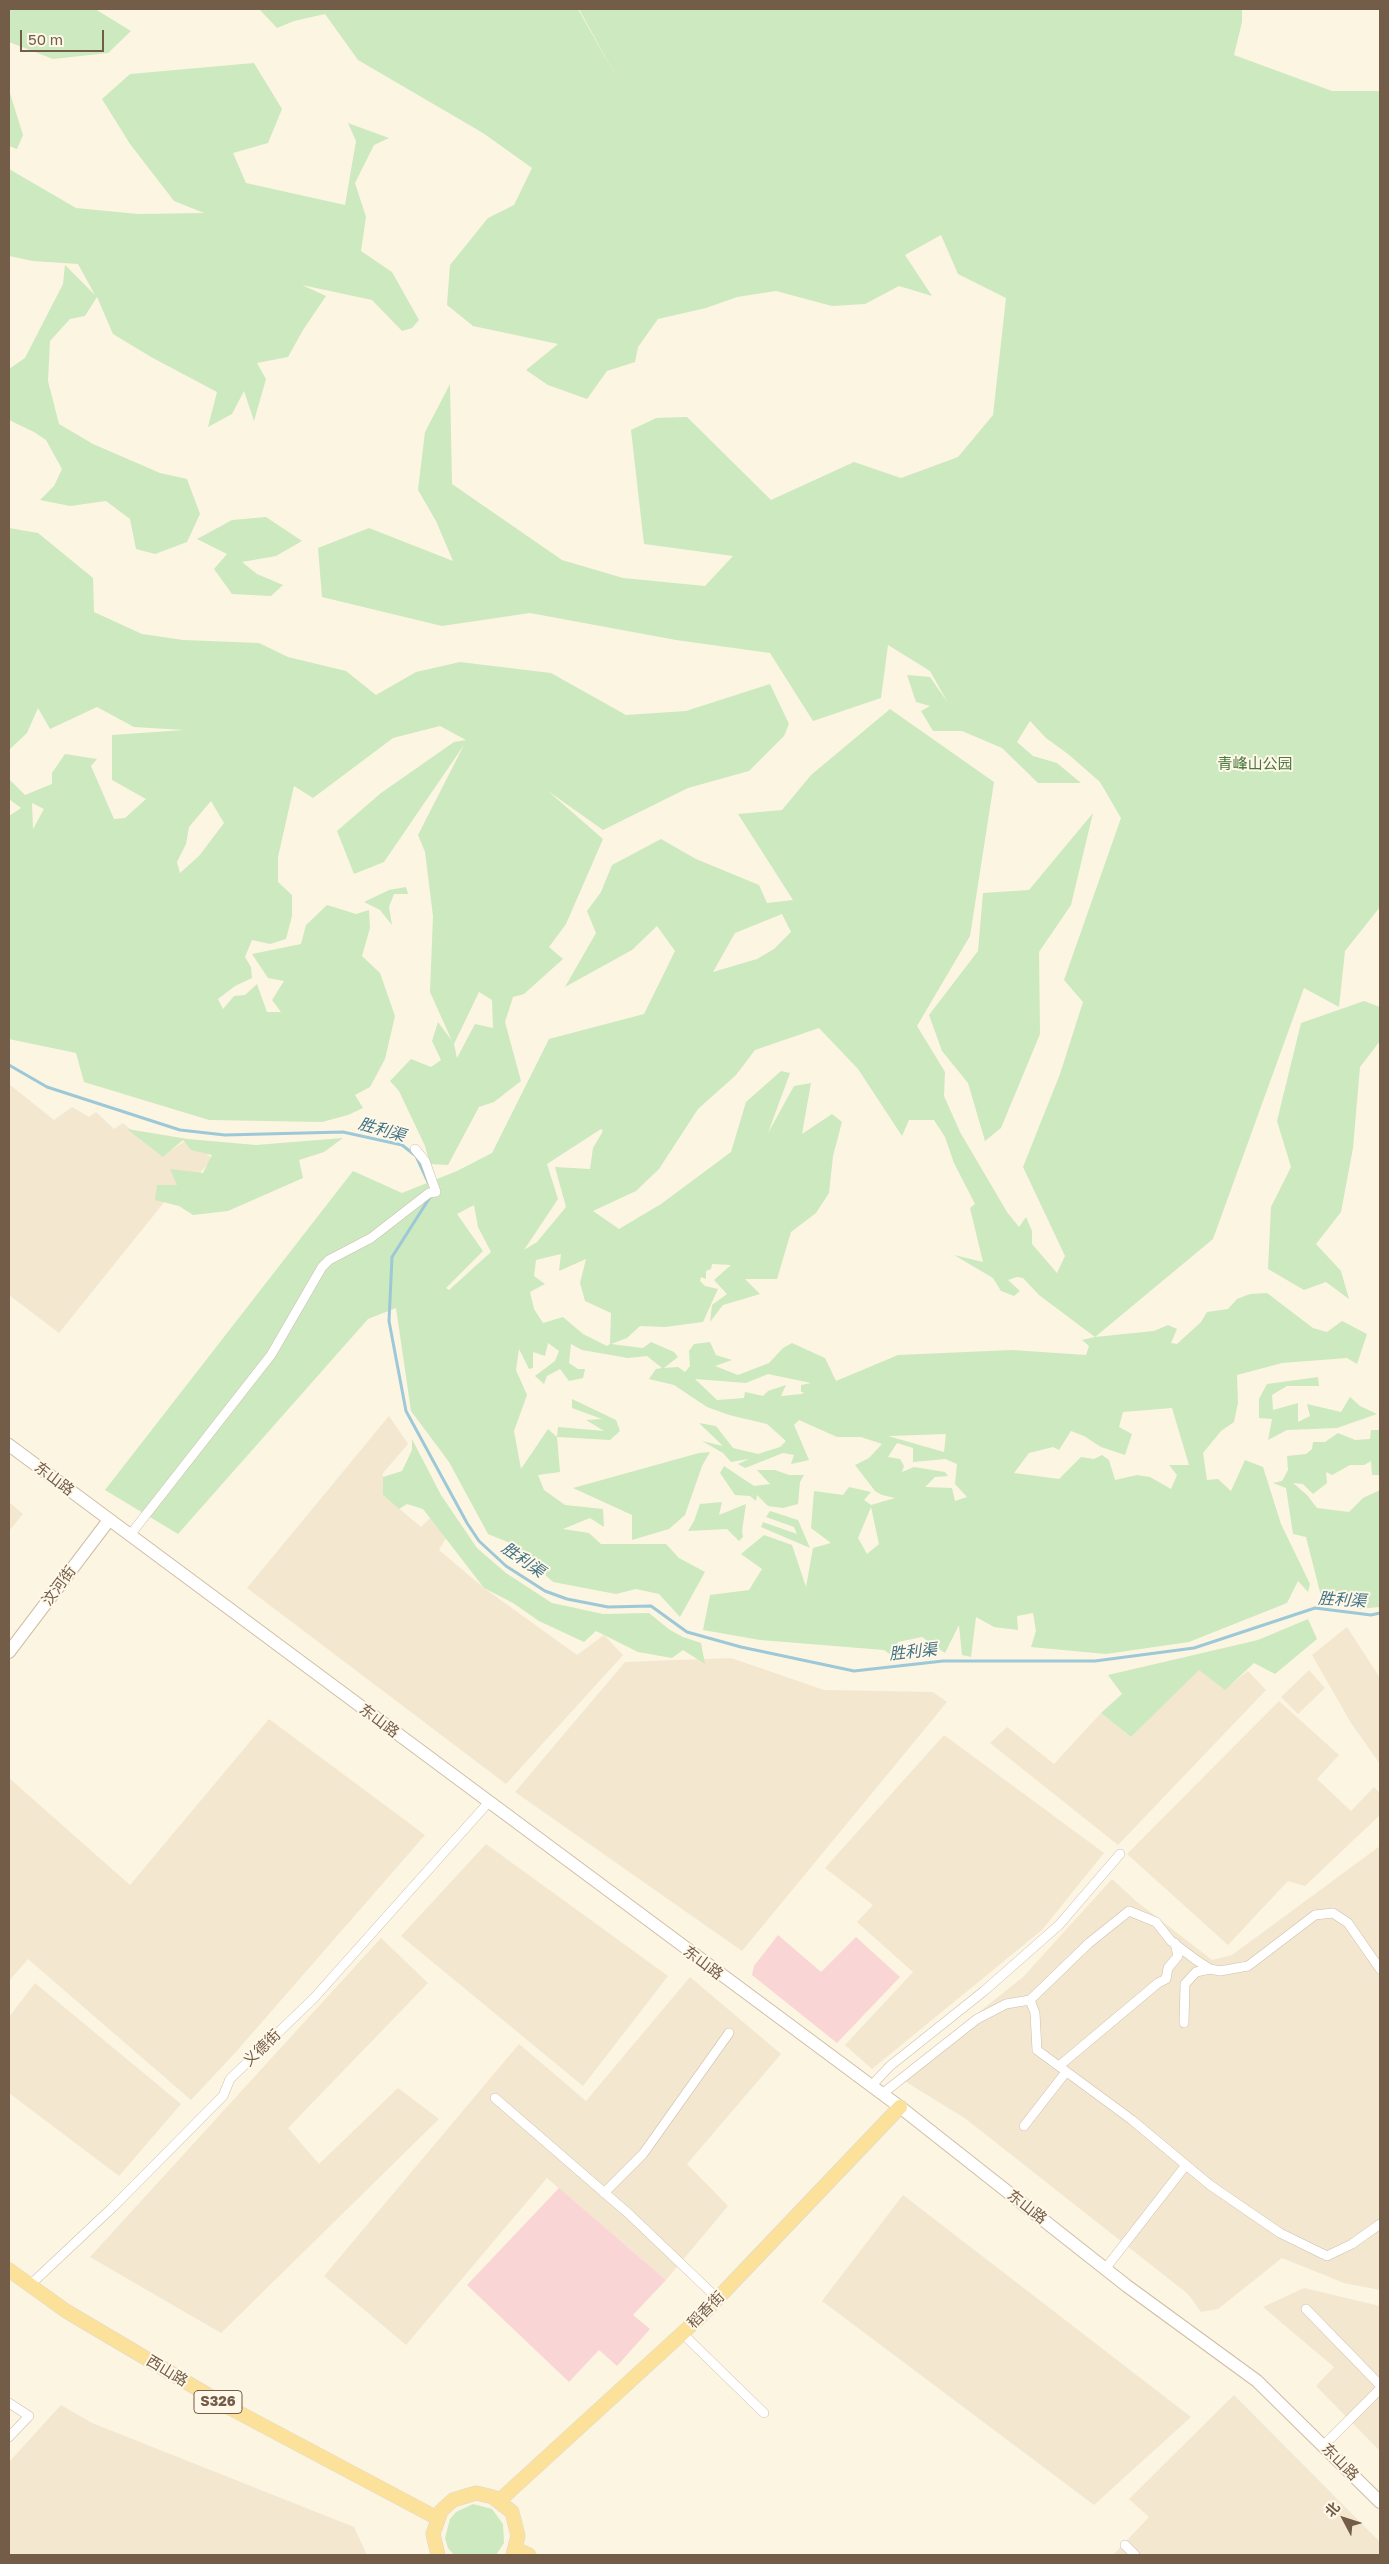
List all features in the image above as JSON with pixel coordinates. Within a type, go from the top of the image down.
[{"type":"main road","name":"稻香街","points":[[500,2500],[718,2298],[900,2107]]},
{"type":"main road","name":"西山路","points":[[9,2270],[66,2311],[230,2408],[437,2518]]},
{"type":"main road","points":[[438,2555],[433,2534],[437,2518],[453,2500],[468,2494],[485,2494],[500,2500],[512,2512],[518,2536],[519,2553]]},
{"type":"street","points":[[130,1536],[271,1355],[322,1267],[329,1260],[371,1238],[429,1193],[436,1192],[425,1161],[415,1149]]},
{"type":"street","name":"东山路","points":[[9,1445],[900,2107],[1105,2269],[1257,2381],[1380,2502]]},
{"type":"street","name":"汶河街","points":[[9,1652],[109,1520]]},
{"type":"street","name":"义德街","points":[[30,2285],[113,2207],[223,2096],[230,2079],[314,1998],[488,1802]]},
{"type":"street","points":[[871,2086],[890,2066],[984,1991],[1059,1925],[1120,1854]]},
{"type":"street","points":[[882,2094],[977,2019],[1006,2004],[1030,2000],[1089,1943],[1129,1912],[1156,1922],[1175,1944],[1210,1969]]},
{"type":"street","points":[[1184,2023],[1184,1984],[1196,1972],[1210,1969],[1220,1971],[1248,1966],[1315,1915],[1333,1913],[1348,1923],[1380,1969]]},
{"type":"street","points":[[1058,2066],[1158,1983],[1166,1980],[1168,1968],[1178,1956],[1175,1944]]},
{"type":"street","points":[[1030,2000],[1035,2013],[1037,2050],[1132,2120],[1186,2165],[1280,2233],[1327,2256],[1352,2244],[1380,2224]]},
{"type":"street","points":[[604,2193],[642,2154],[729,2033]]},
{"type":"street","points":[[1024,2126],[1066,2072]]},
{"type":"street","points":[[495,2098],[604,2193],[718,2298]]},
{"type":"street","points":[[1105,2269],[1186,2165]]},
{"type":"street","points":[[1306,2309],[1380,2387],[1324,2445]]},
{"type":"street","points":[[682,2333],[764,2413]]},
{"type":"street","points":[[9,2403],[29,2416],[9,2436]]},
{"type":"street","points":[[1125,2545],[1135,2555]]},
{"type":"shaded area","points":[[9,1084],[54,1120],[72,1107],[89,1117],[96,1112],[114,1129],[123,1123],[163,1156],[188,1139],[213,1159],[189,1184],[182,1180],[59,1333],[9,1295]]},
{"type":"shaded area","points":[[389,1416],[408,1444],[383,1473],[383,1495],[421,1527],[430,1518],[446,1538],[439,1550],[484,1588],[577,1655],[604,1635],[623,1655],[506,1784],[247,1588]]},
{"type":"shaded area","points":[[9,1502],[23,1514],[9,1531]]},
{"type":"shaded area","points":[[1347,1627],[1380,1678],[1380,1764],[1351,1723],[1312,1655]]},
{"type":"shaded area","points":[[731,1658],[824,1690],[933,1692],[947,1702],[742,1951],[515,1792],[625,1662]]},
{"type":"shaded area","points":[[1199,1669],[1225,1689],[1248,1671],[1266,1690],[1118,1845],[990,1743],[1007,1727],[1054,1764],[1101,1713],[1131,1737]]},
{"type":"shaded area","points":[[1309,1670],[1325,1688],[1298,1714],[1281,1697]]},
{"type":"shaded area","points":[[1279,1701],[1339,1755],[1317,1779],[1351,1811],[1374,1787],[1380,1793],[1380,1815],[1305,1886],[1288,1881],[1228,1945],[1127,1854]]},
{"type":"shaded area","points":[[269,1719],[425,1835],[235,2053],[191,2100],[28,1959],[9,1981],[9,1778],[130,1885]]},
{"type":"shaded area","points":[[944,1735],[1104,1853],[1042,1930],[872,2069],[845,2045],[913,1972],[857,1922],[873,1905],[825,1868]]},
{"type":"shaded area","points":[[486,1844],[668,1976],[583,2086],[401,1936]]},
{"type":"shaded area","points":[[1380,1846],[1380,2290],[1344,2283],[1282,2258],[1218,2309],[1201,2312],[1188,2294],[966,2119],[898,2077],[1023,1977],[1112,1879],[1136,1901],[1212,1960],[1232,1955]]},
{"type":"shaded area","points":[[778,1935],[821,1972],[856,1937],[900,1977],[837,2043],[752,1975],[754,1966]]},
{"type":"shaded area","points":[[381,1938],[428,1983],[288,2128],[319,2164],[398,2088],[439,2119],[221,2333],[90,2257]]},
{"type":"shaded area","points":[[690,1977],[781,2054],[687,2164],[728,2206],[666,2280],[547,2178],[406,2345],[324,2276],[519,2044],[586,2101]]},
{"type":"shaded area","points":[[35,1983],[181,2104],[119,2176],[9,2093],[9,2017]]},
{"type":"shaded area","points":[[559,2188],[666,2280],[633,2315],[650,2329],[617,2366],[599,2350],[569,2382],[467,2285]]},
{"type":"shaded area","points":[[903,2195],[1191,2417],[1094,2505],[822,2301]]},
{"type":"shaded area","points":[[1304,2288],[1380,2306],[1380,2451],[1316,2386],[1334,2367],[1263,2307]]},
{"type":"shaded area","points":[[1234,2395],[1380,2542],[1380,2555],[1113,2555],[1149,2517],[1129,2499]]},
{"type":"shaded area","points":[[61,2405],[92,2423],[354,2527],[367,2555],[9,2555],[9,2462]]},
{"type":"green space","points":[[9,9],[95,9],[131,31],[108,53],[53,59],[9,42]]},
{"type":"green space","name":"青峰山公园","points":[[259,9],[578,9],[618,80],[579,9],[1242,9],[1242,22],[1234,55],[1332,91],[1380,91],[1380,907],[1345,951],[1339,1007],[1304,988],[1213,1239],[1095,1337],[1154,1331],[1168,1325],[1177,1329],[1171,1343],[1177,1344],[1201,1322],[1207,1312],[1228,1309],[1237,1299],[1250,1294],[1267,1293],[1313,1328],[1327,1332],[1342,1321],[1367,1334],[1357,1364],[1347,1358],[1282,1363],[1237,1375],[1238,1403],[1234,1422],[1221,1431],[1203,1453],[1207,1480],[1218,1479],[1231,1491],[1245,1460],[1263,1467],[1281,1524],[1310,1584],[1308,1592],[1298,1581],[1287,1603],[1189,1642],[1106,1654],[1031,1647],[1036,1631],[1033,1613],[1017,1616],[1018,1630],[994,1627],[976,1617],[971,1657],[962,1655],[959,1625],[945,1653],[922,1637],[898,1642],[894,1657],[884,1650],[760,1640],[703,1630],[710,1595],[749,1590],[762,1569],[741,1554],[764,1535],[792,1545],[806,1587],[813,1548],[831,1543],[811,1528],[814,1491],[843,1495],[849,1487],[871,1492],[864,1500],[871,1505],[895,1498],[875,1491],[855,1465],[869,1458],[882,1444],[861,1437],[837,1437],[799,1420],[794,1425],[809,1460],[791,1464],[794,1455],[783,1453],[745,1468],[738,1464],[749,1459],[731,1462],[723,1453],[702,1441],[723,1446],[699,1423],[716,1426],[733,1448],[758,1454],[780,1447],[786,1441],[767,1424],[729,1415],[707,1407],[674,1385],[649,1379],[656,1369],[662,1368],[647,1356],[628,1358],[582,1350],[571,1344],[569,1363],[578,1369],[585,1369],[583,1378],[569,1381],[560,1369],[547,1376],[544,1384],[535,1376],[555,1361],[559,1351],[548,1343],[545,1356],[533,1352],[533,1368],[529,1369],[519,1349],[516,1370],[527,1395],[514,1431],[521,1469],[548,1429],[557,1437],[560,1472],[538,1475],[544,1490],[565,1505],[603,1509],[604,1527],[590,1518],[563,1529],[589,1533],[601,1544],[666,1544],[679,1558],[705,1572],[680,1617],[659,1594],[636,1589],[616,1594],[553,1582],[510,1543],[488,1534],[449,1462],[411,1411],[396,1308],[368,1319],[178,1534],[105,1490],[353,1171],[402,1193],[457,1171],[492,1153],[549,1039],[644,1014],[675,951],[657,926],[632,950],[565,987],[596,933],[587,911],[601,892],[612,865],[661,839],[696,859],[759,885],[767,903],[793,900],[738,814],[782,810],[811,775],[890,709],[994,782],[970,936],[917,1026],[945,1072],[944,1096],[960,1132],[1007,1212],[1019,1227],[1026,1217],[1032,1231],[1032,1244],[1057,1273],[1065,1256],[1023,1167],[1060,1074],[1083,1002],[1064,980],[1121,818],[1100,782],[1046,738],[1030,721],[1017,742],[1033,756],[1057,763],[1081,783],[1038,783],[1002,748],[962,731],[933,731],[921,711],[930,706],[916,702],[907,675],[930,677],[948,703],[930,671],[888,645],[881,698],[813,721],[770,653],[676,640],[530,613],[442,626],[322,597],[318,548],[369,528],[453,561],[436,521],[418,490],[425,432],[450,384],[452,484],[562,560],[623,578],[705,586],[733,556],[644,544],[631,430],[656,418],[687,417],[771,500],[854,462],[901,478],[958,457],[993,415],[1006,298],[958,274],[941,235],[905,255],[932,296],[899,286],[865,304],[832,306],[776,291],[737,297],[706,308],[658,319],[638,347],[635,362],[607,371],[587,399],[548,385],[526,370],[558,344],[473,326],[447,305],[450,265],[488,218],[514,205],[532,168],[483,133],[358,60],[325,14],[294,21],[277,28]],"holes":[[[782,914],[791,932],[774,949],[757,959],[713,972],[735,933]],[[819,1028],[858,1069],[902,1136],[909,1120],[934,1120],[945,1137],[954,1163],[975,1204],[970,1208],[983,1262],[954,1255],[993,1278],[1001,1291],[1014,1296],[1020,1291],[1008,1280],[1017,1277],[1023,1278],[1039,1295],[1095,1337],[1082,1340],[1089,1346],[1086,1355],[1012,1350],[898,1355],[836,1381],[825,1358],[792,1343],[783,1348],[769,1363],[738,1375],[715,1366],[732,1360],[716,1355],[710,1342],[694,1344],[689,1351],[690,1366],[685,1372],[678,1367],[664,1368],[678,1357],[674,1352],[651,1342],[643,1348],[611,1344],[627,1338],[640,1326],[665,1327],[703,1322],[718,1289],[705,1286],[700,1281],[701,1277],[706,1279],[706,1271],[711,1269],[712,1264],[731,1265],[714,1280],[727,1294],[712,1305],[710,1322],[723,1305],[760,1294],[745,1279],[777,1279],[791,1232],[816,1213],[829,1193],[833,1156],[842,1122],[832,1114],[802,1134],[811,1083],[794,1086],[768,1133],[790,1073],[781,1071],[746,1102],[731,1152],[661,1204],[619,1229],[593,1211],[636,1191],[659,1169],[698,1109],[736,1075],[755,1050]],[[601,1129],[603,1131],[593,1148],[590,1169],[555,1167],[566,1207],[537,1242],[524,1250],[558,1199],[547,1164]],[[474,1205],[478,1227],[491,1252],[449,1290],[446,1288],[483,1251],[457,1214]],[[561,1254],[559,1271],[586,1259],[580,1283],[585,1301],[611,1313],[610,1344],[607,1346],[583,1334],[563,1317],[543,1323],[534,1309],[530,1292],[545,1284],[534,1276],[536,1260]],[[768,1374],[811,1383],[801,1385],[801,1392],[804,1392],[802,1394],[781,1396],[786,1385],[768,1391],[763,1396],[745,1392],[744,1398],[717,1400],[695,1379],[746,1383]],[[1172,1408],[1189,1465],[1169,1465],[1177,1475],[1171,1489],[1150,1477],[1137,1475],[1115,1480],[1109,1460],[1102,1455],[1094,1459],[1081,1457],[1059,1479],[1014,1473],[1029,1453],[1053,1447],[1059,1450],[1071,1431],[1084,1436],[1101,1447],[1125,1455],[1132,1434],[1119,1427],[1123,1412]],[[946,1434],[944,1452],[888,1436]],[[897,1443],[913,1448],[913,1462],[945,1459],[957,1464],[955,1484],[967,1497],[955,1501],[952,1488],[925,1487],[935,1477],[948,1476],[945,1472],[914,1467],[902,1472],[904,1466],[900,1459],[888,1457]],[[871,1507],[879,1544],[867,1554],[858,1538]]]},
{"type":"green space","points":[[254,63],[282,109],[268,143],[233,153],[246,183],[345,205],[356,141],[348,123],[389,138],[374,145],[355,183],[366,217],[361,251],[392,272],[419,320],[412,328],[402,331],[372,300],[302,285],[326,296],[303,330],[288,357],[257,363],[266,379],[254,421],[244,391],[232,414],[208,427],[217,392],[151,357],[113,334],[97,297],[85,316],[70,319],[50,341],[48,381],[59,424],[93,444],[160,473],[187,479],[200,514],[187,542],[155,554],[136,549],[130,519],[106,501],[70,506],[40,500],[54,486],[62,469],[46,440],[9,420],[9,369],[25,358],[63,284],[65,265],[95,295],[78,264],[33,261],[9,256],[9,169],[76,208],[138,214],[204,213],[174,201],[130,144],[102,99],[130,74]]},
{"type":"green space","points":[[9,90],[23,135],[17,149],[9,146]]},
{"type":"green space","points":[[266,517],[302,541],[276,556],[242,562],[257,574],[283,585],[271,596],[232,594],[214,569],[227,554],[197,539],[232,520]]},
{"type":"green space","points":[[9,528],[38,533],[93,578],[94,612],[142,634],[183,640],[259,643],[288,657],[346,671],[376,695],[416,672],[460,662],[551,673],[626,715],[686,711],[770,684],[789,724],[784,736],[749,771],[688,788],[603,830],[548,791],[603,839],[566,924],[549,947],[563,959],[524,994],[513,997],[505,1022],[521,1081],[494,1102],[479,1107],[448,1165],[430,1164],[425,1146],[399,1091],[390,1081],[411,1059],[431,1067],[441,1060],[432,1041],[438,1022],[452,1041],[430,992],[433,916],[425,852],[418,835],[464,745],[384,862],[354,874],[337,831],[381,793],[454,742],[466,740],[440,726],[393,738],[313,798],[294,786],[278,857],[278,882],[292,895],[292,916],[286,939],[270,944],[252,940],[245,957],[251,967],[252,978],[235,986],[218,999],[223,1009],[234,996],[245,995],[257,984],[267,1012],[281,1012],[272,1000],[284,981],[268,978],[252,954],[301,944],[306,925],[327,905],[356,914],[369,910],[370,928],[362,956],[380,973],[395,1016],[385,1059],[370,1087],[355,1095],[363,1108],[348,1115],[322,1122],[209,1120],[84,1082],[76,1053],[9,1039],[9,816],[21,808],[9,799],[9,779],[25,795],[52,784],[52,773],[65,754],[97,759],[91,766],[114,819],[125,818],[146,799],[112,780],[112,735],[184,730],[134,727],[97,707],[50,729],[38,708],[27,733],[9,750]],"holes":[[[211,801],[224,823],[199,856],[180,873],[177,862],[186,844],[189,827]],[[32,803],[44,809],[33,829]],[[479,992],[492,1000],[493,1028],[475,1024],[457,1058],[454,1044]]]},
{"type":"green space","points":[[1093,813],[1071,905],[1039,952],[1040,1034],[1001,1128],[985,1141],[968,1083],[942,1051],[929,1015],[978,951],[983,893],[1029,890]]},
{"type":"green space","points":[[406,887],[408,894],[394,894],[389,907],[392,925],[380,910],[364,902],[389,890]]},
{"type":"green space","points":[[1364,1001],[1380,1007],[1380,1041],[1360,1067],[1353,1148],[1341,1212],[1316,1244],[1341,1271],[1349,1299],[1326,1282],[1304,1290],[1268,1269],[1271,1207],[1291,1167],[1277,1121],[1301,1023]]},
{"type":"green space","points":[[127,1129],[188,1139],[256,1145],[343,1138],[324,1152],[299,1160],[303,1178],[228,1211],[193,1215],[179,1206],[155,1200],[157,1185],[177,1185],[170,1169],[203,1173],[212,1155],[191,1150],[183,1140],[163,1157]]},
{"type":"green space","points":[[1318,1377],[1319,1386],[1287,1386],[1272,1395],[1273,1410],[1298,1403],[1298,1422],[1310,1416],[1307,1404],[1341,1412],[1350,1397],[1360,1406],[1377,1414],[1337,1428],[1287,1430],[1268,1440],[1272,1419],[1259,1418],[1259,1399],[1267,1384]]},
{"type":"green space","points":[[572,1399],[616,1420],[620,1431],[610,1440],[557,1437],[558,1427],[604,1431],[586,1420],[602,1419],[572,1408]]},
{"type":"green space","points":[[1371,1430],[1380,1430],[1380,1475],[1372,1475],[1371,1461],[1364,1465],[1350,1465],[1332,1475],[1326,1472],[1327,1483],[1313,1494],[1303,1484],[1293,1483],[1307,1495],[1317,1508],[1349,1512],[1363,1498],[1380,1490],[1380,1607],[1358,1609],[1322,1600],[1306,1537],[1293,1534],[1286,1488],[1273,1483],[1282,1481],[1288,1470],[1287,1456],[1306,1454],[1312,1449],[1313,1442],[1325,1442],[1338,1433],[1355,1440],[1370,1439]]},
{"type":"green space","points":[[412,1439],[441,1495],[477,1548],[506,1573],[552,1603],[603,1614],[649,1613],[670,1630],[701,1643],[705,1664],[683,1650],[672,1658],[638,1652],[596,1631],[584,1642],[539,1621],[513,1603],[484,1588],[423,1509],[407,1504],[399,1509],[383,1495],[383,1477],[402,1471],[412,1450]]},
{"type":"green space","points":[[710,1452],[702,1466],[685,1515],[669,1529],[632,1540],[632,1515],[573,1488],[699,1453]]},
{"type":"green space","points":[[724,1466],[754,1486],[770,1484],[757,1470],[775,1470],[789,1475],[804,1475],[800,1482],[798,1504],[783,1508],[768,1506],[757,1495],[756,1501],[750,1496],[735,1495],[720,1473]]},
{"type":"green space","points":[[722,1502],[719,1515],[746,1504],[742,1531],[743,1537],[739,1541],[727,1529],[688,1531],[700,1504]]},
{"type":"green space","points":[[770,1511],[798,1520],[810,1548],[761,1527],[763,1522],[797,1534],[794,1527],[766,1517]]},
{"type":"green space","points":[[1308,1619],[1317,1639],[1275,1674],[1254,1663],[1225,1690],[1199,1670],[1131,1737],[1101,1713],[1122,1694],[1108,1675],[1258,1640]]},
{"type":"green space","points":[[473,2504],[492,2509],[503,2524],[504,2543],[496,2555],[454,2555],[448,2548],[445,2538],[450,2519],[456,2512]]},
{"type":"waterway","name":"胜利渠","points":[[9,1065],[47,1087],[180,1130],[225,1135],[343,1132],[402,1145],[416,1156],[428,1182]]},
{"type":"waterway","name":"胜利渠","points":[[432,1194],[392,1257],[389,1321],[406,1411],[467,1523],[479,1541],[506,1566],[545,1591],[567,1599],[608,1607],[651,1606],[687,1632],[741,1647],[854,1671],[943,1661],[1095,1661],[1194,1648],[1315,1608],[1371,1615],[1380,1613]]}]
